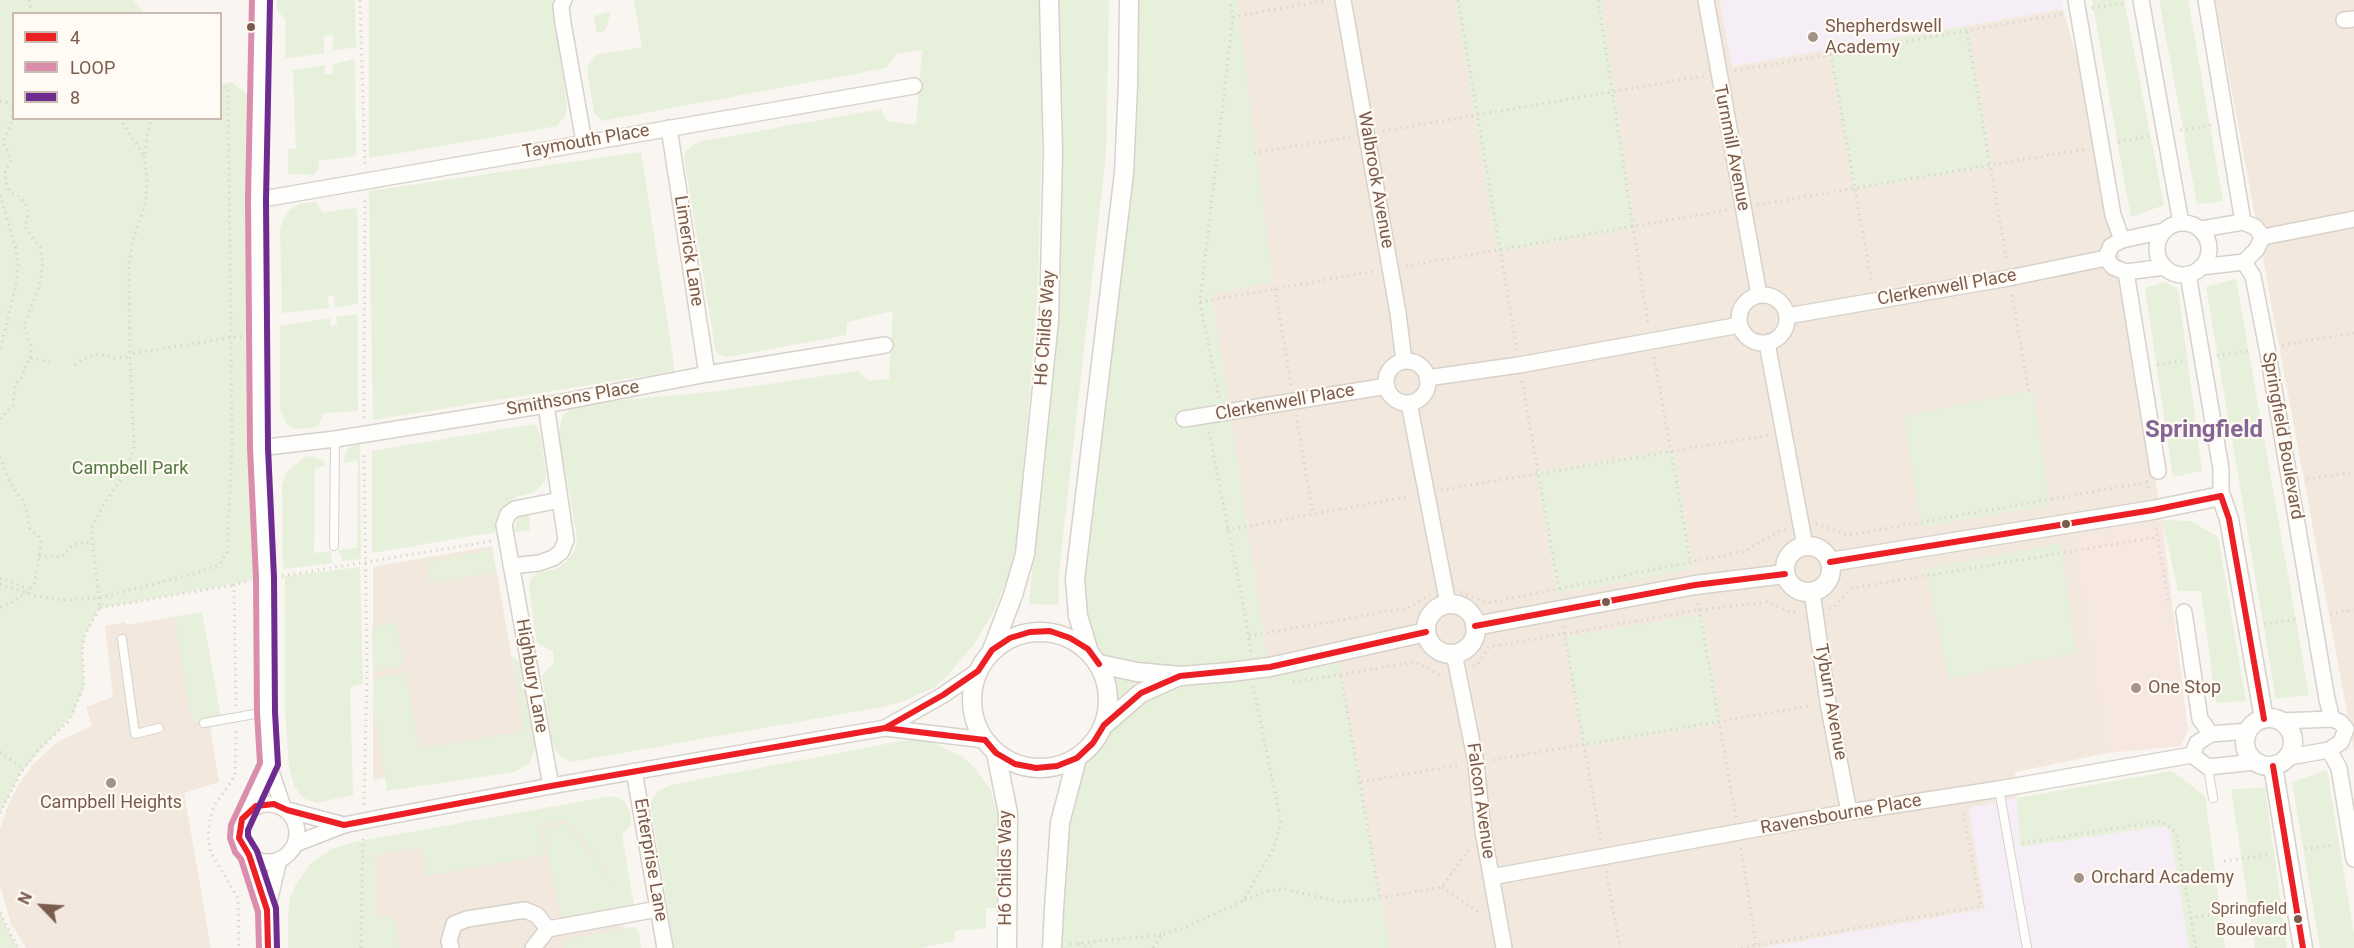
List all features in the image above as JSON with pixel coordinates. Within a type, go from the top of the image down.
[{"type":"street","points":[[249,855],[264,862],[279,860],[295,844],[296,825],[285,808],[269,765],[266,712],[265,578],[259,448],[257,200],[261,0]]},
{"type":"street","points":[[564,0],[561,6],[563,23],[584,142]]},
{"type":"street","name":"H6 Childs Way","points":[[992,650],[1013,596],[1025,554],[1048,329],[1053,152],[1049,0]]},
{"type":"street","points":[[1088,649],[1078,616],[1075,579],[1124,173],[1129,0]]},
{"type":"street","name":"Walbrook Avenue","points":[[1343,0],[1404,361]]},
{"type":"street","name":"Turnmill Avenue","points":[[1706,0],[1759,295]]},
{"type":"street","points":[[2141,0],[2181,223]]},
{"type":"street","points":[[2206,0],[2243,222]]},
{"type":"street","points":[[2081,6],[2109,144],[2113,215],[2122,240]]},
{"type":"street","name":"Taymouth Place","points":[[257,200],[914,86]]},
{"type":"street","name":"Limerick Lane","points":[[669,128],[707,374]]},
{"type":"street","points":[[2262,237],[2354,219]]},
{"type":"street","points":[[2200,229],[2243,222],[2255,227],[2262,237]]},
{"type":"street","points":[[2262,237],[2256,250],[2244,262],[2195,271],[2180,274],[2165,267],[2126,272],[2113,267],[2106,258],[2111,246],[2122,240],[2164,231],[2181,223],[2195,225],[2209,244],[2209,252],[2195,271],[2202,358],[2221,469],[2221,496],[2229,519],[2273,720],[2292,733],[2294,741],[2281,761],[2303,948]]},
{"type":"street","points":[[2164,231],[2160,238],[2158,253],[2165,267]]},
{"type":"street","name":"Clerkenwell Place","points":[[1787,316],[2009,278],[2106,258]]},
{"type":"street","name":"Springfield Boulevard","points":[[2244,262],[2253,276],[2267,348],[2326,699],[2332,719]]},
{"type":"street","points":[[2126,272],[2158,471]]},
{"type":"street","points":[[1759,295],[1767,295],[1781,302],[1787,316],[1782,334],[1767,343],[1753,341],[1747,337],[1740,325],[1741,309],[1745,303],[1759,295]]},
{"type":"street","points":[[1427,378],[1520,365],[1740,325]]},
{"type":"street","points":[[1767,343],[1805,546]]},
{"type":"street","name":"Smithsons Place","points":[[259,448],[364,435],[885,345]]},
{"type":"street","points":[[1404,361],[1422,367],[1427,378],[1422,397],[1409,403],[1395,399],[1387,386],[1386,379],[1392,367],[1404,361]]},
{"type":"street","name":"Clerkenwell Place","points":[[1184,419],[1214,416],[1387,386]]},
{"type":"street","points":[[1409,403],[1447,598],[1463,607],[1473,618],[1475,626],[1472,641],[1462,651],[1456,662],[1433,646],[1426,632],[1429,616],[1447,598]]},
{"type":"street","points":[[511,566],[539,563],[561,552],[566,540],[546,405]]},
{"type":"street","points":[[1830,562],[2152,510],[2221,496]]},
{"type":"street","name":"Highbury Lane","points":[[551,786],[504,525],[508,514],[515,509],[560,500]]},
{"type":"street","points":[[1805,546],[1823,551],[1830,562],[1830,578],[1820,589],[1812,592],[1798,590],[1785,574],[1789,556],[1799,547],[1805,546]]},
{"type":"street","points":[[1475,626],[1561,608],[1695,585],[1785,574]]},
{"type":"street","name":"Tyburn Avenue","points":[[1812,592],[1828,703],[1849,812]]},
{"type":"street","points":[[2184,612],[2200,719],[2211,734]]},
{"type":"street","points":[[1030,632],[1050,632],[1070,638],[1088,649],[1100,664],[1107,682],[1109,704],[1104,725],[1093,744],[1077,758],[1057,766],[1036,768],[1015,764],[990,746],[974,718],[972,694],[978,671],[992,650],[1010,638],[1030,632]]},
{"type":"street","points":[[1100,664],[1137,672],[1180,676],[1252,669],[1304,660],[1426,632]]},
{"type":"street","name":"Falcon Avenue","points":[[1456,662],[1476,763],[1483,831],[1504,948]]},
{"type":"street","points":[[885,728],[943,695],[978,671]]},
{"type":"street","points":[[1104,725],[1141,693],[1180,676]]},
{"type":"street","points":[[2332,719],[2350,728],[2341,742],[2329,750],[2264,766],[2255,762],[2247,751],[2246,737],[2248,731],[2258,721],[2273,720],[2332,719]]},
{"type":"street","points":[[295,844],[344,825],[384,817],[885,728],[990,746]]},
{"type":"street","points":[[2248,731],[2211,734],[2197,743],[2192,755],[2208,767],[2255,762]]},
{"type":"street","name":"H6 Childs Way","points":[[990,746],[1008,813],[1007,948]]},
{"type":"street","points":[[2329,750],[2339,768],[2354,858]]},
{"type":"street","name":"Ravensbourne Place","points":[[1491,877],[1849,812],[1999,789],[2192,755]]},
{"type":"street","points":[[1058,946],[1054,909],[1060,823],[1077,758]]},
{"type":"street","points":[[267,910],[249,855],[239,838],[239,828],[269,765]]},
{"type":"street","name":"Enterprise Lane","points":[[634,771],[665,948]]},
{"type":"street","points":[[248,811],[265,803],[274,804],[344,825]]},
{"type":"street","points":[[268,948],[267,910],[279,860]]},
{"type":"street","points":[[532,948],[548,929],[658,909]]},
{"type":"street","points":[[451,948],[449,941],[454,924],[467,919],[525,910],[537,915],[548,929]]},
{"type":"lane","points":[[334,546],[335,439]]},
{"type":"lane","points":[[122,639],[135,734],[159,728]]},
{"type":"lane","points":[[204,723],[266,712]]},
{"type":"lane","points":[[2208,767],[2213,798]]},
{"type":"lane","points":[[1999,789],[2027,948]]},
{"type":"path","points":[[360,0],[365,182],[366,688]]},
{"type":"path","points":[[1230,0],[1233,17],[1200,302],[1220,402],[1208,430],[1249,636],[1254,688],[1281,822],[1274,848],[1243,901]]},
{"type":"path","points":[[1233,17],[1329,0]]},
{"type":"path","points":[[1458,0],[1559,589],[1564,633],[1620,948]]},
{"type":"path","points":[[1598,0],[1651,340],[1720,720],[1756,945]]},
{"type":"path","points":[[1254,153],[1967,31],[2081,6],[2118,4]]},
{"type":"path","points":[[1967,31],[2029,394]]},
{"type":"path","points":[[1831,54],[1875,301]]},
{"type":"path","points":[[0,584],[26,593],[61,600],[98,598],[197,573],[219,565],[224,560],[228,546],[232,444],[228,87],[222,88]]},
{"type":"path","points":[[0,419],[13,405],[15,385],[23,376],[30,358],[30,343],[23,328],[39,287],[43,262],[40,248],[25,227],[28,213],[26,205],[20,196],[10,192],[6,183],[5,173],[11,159],[3,142],[11,123],[12,114]]},
{"type":"path","points":[[120,120],[144,156]]},
{"type":"path","points":[[0,813],[24,768],[39,749],[69,721],[84,686],[82,650],[85,634],[100,608],[91,529],[127,470],[132,456],[134,433],[129,264],[134,237],[146,202],[147,177],[144,156],[151,120]]},
{"type":"path","points":[[1200,302],[2226,122]]},
{"type":"path","points":[[0,195],[16,249],[18,265],[16,284],[0,352]]},
{"type":"path","points":[[75,365],[83,358],[95,354],[113,358],[130,356],[258,333]]},
{"type":"path","points":[[2141,367],[2354,333]]},
{"type":"path","points":[[30,358],[50,362]]},
{"type":"path","points":[[1227,530],[1783,432]]},
{"type":"path","points":[[0,457],[9,480],[24,501],[30,529],[41,540],[37,581],[26,593],[0,607]]},
{"type":"path","points":[[2290,481],[2354,472]]},
{"type":"path","points":[[1249,636],[1408,608],[1428,596],[1447,598],[1464,592],[1488,603],[1745,551],[1779,531],[1817,524],[1849,535],[2147,482],[2157,537],[1852,588],[1834,607],[1815,611],[1791,612],[1767,602],[1699,610],[1489,647],[1478,664],[1456,662],[1440,675],[1415,662],[1341,676],[1286,683]]},
{"type":"path","points":[[100,608],[265,578],[365,564],[506,539]]},
{"type":"path","points":[[39,556],[62,557],[73,544],[92,542]]},
{"type":"path","points":[[0,578],[27,590],[31,589]]},
{"type":"path","points":[[234,585],[235,776],[214,806],[208,837],[210,853],[238,898],[239,948]]},
{"type":"path","points":[[1341,676],[1380,898]]},
{"type":"path","points":[[1361,782],[1828,703]]},
{"type":"path","points":[[0,752],[24,768]]},
{"type":"path","points":[[1741,948],[1981,906],[1960,795]]},
{"type":"path","points":[[2010,845],[2161,821],[2176,832],[2196,948]]},
{"type":"path","points":[[1058,946],[1161,936],[1267,891],[1284,889],[1340,902],[1380,898],[1442,887],[1483,831]]},
{"type":"path","points":[[1442,887],[1500,927]]},
{"type":"path","points":[[2190,918],[2232,912]]},
{"type":"path","points":[[0,913],[18,948]]},
{"type":"path","points":[[1152,948],[1161,936]]},
{"type":"path","points":[[1075,943],[1091,948]]},
{"type":"shaded area","points":[[1236,0],[1720,0],[1732,66],[2063,9],[2102,146],[2162,520],[2074,535],[2108,753],[2015,772],[2017,798],[1969,808],[1985,909],[1762,948],[1390,948],[1338,653],[1270,667],[1266,650],[1212,294],[1273,281]]},
{"type":"shaded area","name":"Shepherdswell Academy","points":[[1720,0],[2062,0],[2063,9],[1732,66]]},
{"type":"shaded area","points":[[2215,0],[2354,0],[2354,753],[2348,717]]},
{"type":"shaded area","points":[[2162,520],[2188,731],[2181,746],[2108,753],[2074,535]]},
{"type":"shaded area","points":[[492,546],[528,749],[373,780],[373,567]]},
{"type":"shaded area","points":[[202,612],[209,720],[219,782],[184,793],[211,948],[26,948],[11,924],[0,885],[0,829],[8,805],[19,784],[33,764],[59,741],[92,726],[86,707],[113,697],[105,626],[125,622],[126,625]]},
{"type":"shaded area","name":"Orchard Academy","points":[[2017,798],[2020,847],[2164,826],[2170,831],[2189,948],[1762,948],[1985,909],[1969,808]]},
{"type":"shaded area","points":[[566,820],[608,872],[621,907],[624,948],[376,948],[375,855]]},
{"type":"green space","name":"Campbell Park","points":[[0,0],[133,0],[143,12],[12,12],[12,120],[222,120],[222,84],[231,82],[259,102],[265,578],[100,608],[85,634],[82,650],[84,686],[73,714],[21,772],[0,813]]},
{"type":"green space","points":[[277,0],[355,0],[356,47],[333,51],[333,35],[324,36],[324,53],[285,59],[286,20],[277,10]]},
{"type":"green space","points":[[369,0],[552,0],[567,104],[565,116],[557,126],[369,157]]},
{"type":"green space","points":[[634,0],[1039,0],[1042,123],[1038,286],[1030,391],[1017,538],[1010,570],[995,609],[974,644],[935,687],[904,701],[882,707],[571,762],[556,751],[552,740],[542,676],[554,662],[553,651],[537,643],[529,589],[530,580],[536,574],[558,568],[575,550],[577,536],[558,433],[563,415],[578,404],[721,391],[857,371],[870,381],[889,379],[893,311],[847,322],[846,335],[728,357],[716,353],[684,158],[686,151],[698,142],[881,109],[886,121],[916,125],[922,50],[897,54],[886,68],[602,121],[594,113],[587,67],[597,55],[642,47]]},
{"type":"green space","points":[[1058,0],[1109,0],[1106,153],[1059,572],[1058,605],[1029,604],[1059,310],[1063,114]]},
{"type":"green space","points":[[1129,0],[1237,0],[1273,281],[1212,295],[1266,650],[1270,666],[1338,652],[1390,948],[1052,948],[1077,758],[1093,744],[1104,725],[1109,704],[1107,682],[1099,664],[1088,649],[1078,616],[1114,259]]},
{"type":"green space","points":[[1455,0],[1602,0],[1635,228],[1497,253]]},
{"type":"green space","points":[[2092,0],[2124,0],[2164,205],[2131,217]]},
{"type":"green space","points":[[2159,0],[2188,0],[2223,201],[2197,204]]},
{"type":"green space","points":[[610,12],[607,28],[597,33],[594,16]]},
{"type":"green space","points":[[1968,26],[1993,166],[1853,191],[1829,49]]},
{"type":"green space","points":[[355,59],[356,156],[319,161],[314,175],[288,174],[288,149],[296,148],[293,70],[325,65],[324,75],[333,74],[333,64]]},
{"type":"green space","points":[[641,152],[675,371],[373,420],[369,191]]},
{"type":"green space","points":[[316,202],[323,213],[357,207],[358,304],[335,307],[334,295],[328,296],[329,308],[282,313],[280,230],[283,219],[290,210],[301,203]]},
{"type":"green space","points":[[2236,279],[2309,695],[2276,699],[2206,287]]},
{"type":"green space","points":[[2165,282],[2178,289],[2202,471],[2173,477],[2145,288]]},
{"type":"green space","points":[[357,314],[358,411],[324,413],[319,425],[312,428],[295,429],[286,423],[280,409],[280,326],[330,318],[330,326],[337,325],[336,317]]},
{"type":"green space","points":[[2033,390],[2050,505],[1921,527],[1904,416]]},
{"type":"green space","points":[[535,424],[540,434],[546,473],[545,481],[535,492],[517,497],[504,506],[496,523],[496,532],[372,553],[372,451]]},
{"type":"green space","points":[[360,445],[361,559],[343,561],[338,550],[357,548],[358,460],[343,463],[347,450],[352,446]]},
{"type":"green space","points":[[1674,449],[1694,569],[1557,594],[1536,472]]},
{"type":"green space","points":[[311,456],[324,461],[325,466],[315,468],[314,553],[331,551],[332,563],[283,569],[282,485],[287,471],[305,457]]},
{"type":"green space","points":[[529,513],[530,530],[514,533],[517,519]]},
{"type":"green space","points":[[2162,520],[2191,521],[2218,537],[2246,701],[2216,703],[2201,591],[2178,591]]},
{"type":"green space","points":[[2061,543],[2076,653],[1949,679],[1925,569]]},
{"type":"green space","points":[[492,550],[496,572],[430,583],[426,562]]},
{"type":"green space","points":[[360,567],[363,684],[350,687],[353,795],[316,803],[303,798],[294,786],[289,766],[285,711],[285,576]]},
{"type":"green space","points":[[202,612],[221,717],[192,722],[174,617]]},
{"type":"green space","points":[[1703,614],[1722,723],[1583,747],[1564,637]]},
{"type":"green space","points":[[397,622],[404,666],[373,672],[372,627]]},
{"type":"green space","points":[[512,656],[520,662],[535,748],[530,763],[515,772],[387,791],[377,723],[374,724],[373,679],[406,673],[419,749],[524,731]]},
{"type":"green space","points":[[917,740],[932,742],[961,756],[975,768],[991,791],[998,819],[996,908],[986,908],[986,928],[955,931],[954,941],[921,948],[674,948],[651,807],[651,801],[659,790],[675,784]]},
{"type":"green space","points":[[2327,770],[2354,934],[2354,948],[2320,948],[2292,782]]},
{"type":"green space","points":[[2172,771],[2205,796],[2225,948],[2189,948],[2170,831],[2164,826],[2020,847],[2017,798]]},
{"type":"green space","points":[[2265,788],[2287,948],[2255,948],[2231,789]]},
{"type":"green space","points":[[612,796],[623,800],[630,811],[631,824],[622,835],[634,906],[561,919],[543,828],[565,823],[606,873],[609,882],[611,881],[608,872],[584,840],[565,820],[540,826],[545,855],[427,876],[422,846],[375,855],[376,919],[394,916],[400,948],[288,948],[290,898],[295,886],[310,864],[332,849],[355,842]]},
{"type":"green space","points":[[0,913],[12,938],[18,948],[0,948]]},
{"type":"green space","points":[[634,927],[639,931],[641,948],[565,948],[565,940]]},
{"type":"transit line","name":"LOOP","points":[[252,0],[248,200],[250,448],[256,578],[257,712],[260,763],[231,825],[230,838],[235,852],[241,859],[258,912],[259,948]]},
{"type":"transit line","name":"8","points":[[270,0],[266,200],[268,448],[274,578],[275,712],[278,765],[248,830],[248,836],[257,851],[276,908],[277,948]]},
{"type":"transit line","name":"4","points":[[2221,496],[2229,519],[2264,719]]},
{"type":"transit line","name":"4","points":[[1830,562],[2153,510],[2221,496]]},
{"type":"transit line","name":"4","points":[[1475,626],[1695,585],[1785,574]]},
{"type":"transit line","name":"4","points":[[268,948],[267,910],[249,855],[239,838],[242,819],[256,806],[274,804],[287,810],[344,825],[551,786],[885,728],[943,695],[978,671],[992,650],[1010,638],[1030,632],[1050,631],[1070,638],[1088,649],[1099,664]]},
{"type":"transit line","name":"4","points":[[985,740],[996,753],[1015,764],[1036,768],[1057,766],[1077,758],[1093,743],[1104,725],[1141,693],[1180,676],[1270,667],[1426,632]]},
{"type":"transit line","name":"4","points":[[869,731],[885,728],[985,740]]},
{"type":"transit line","name":"4","points":[[2273,766],[2303,948]]},
{"type":"place","name":"Shepherdswell Academy","points":[[1813,37]]},
{"type":"place","name":"One Stop","points":[[2136,688]]},
{"type":"place","name":"Campbell Heights","points":[[111,783]]},
{"type":"place","name":"Orchard Academy","points":[[2079,878]]},
{"type":"place","name":"Springfield Boulevard","points":[[2298,919]]},
{"type":"district","name":"Springfield","points":[[2204,431]]}]
